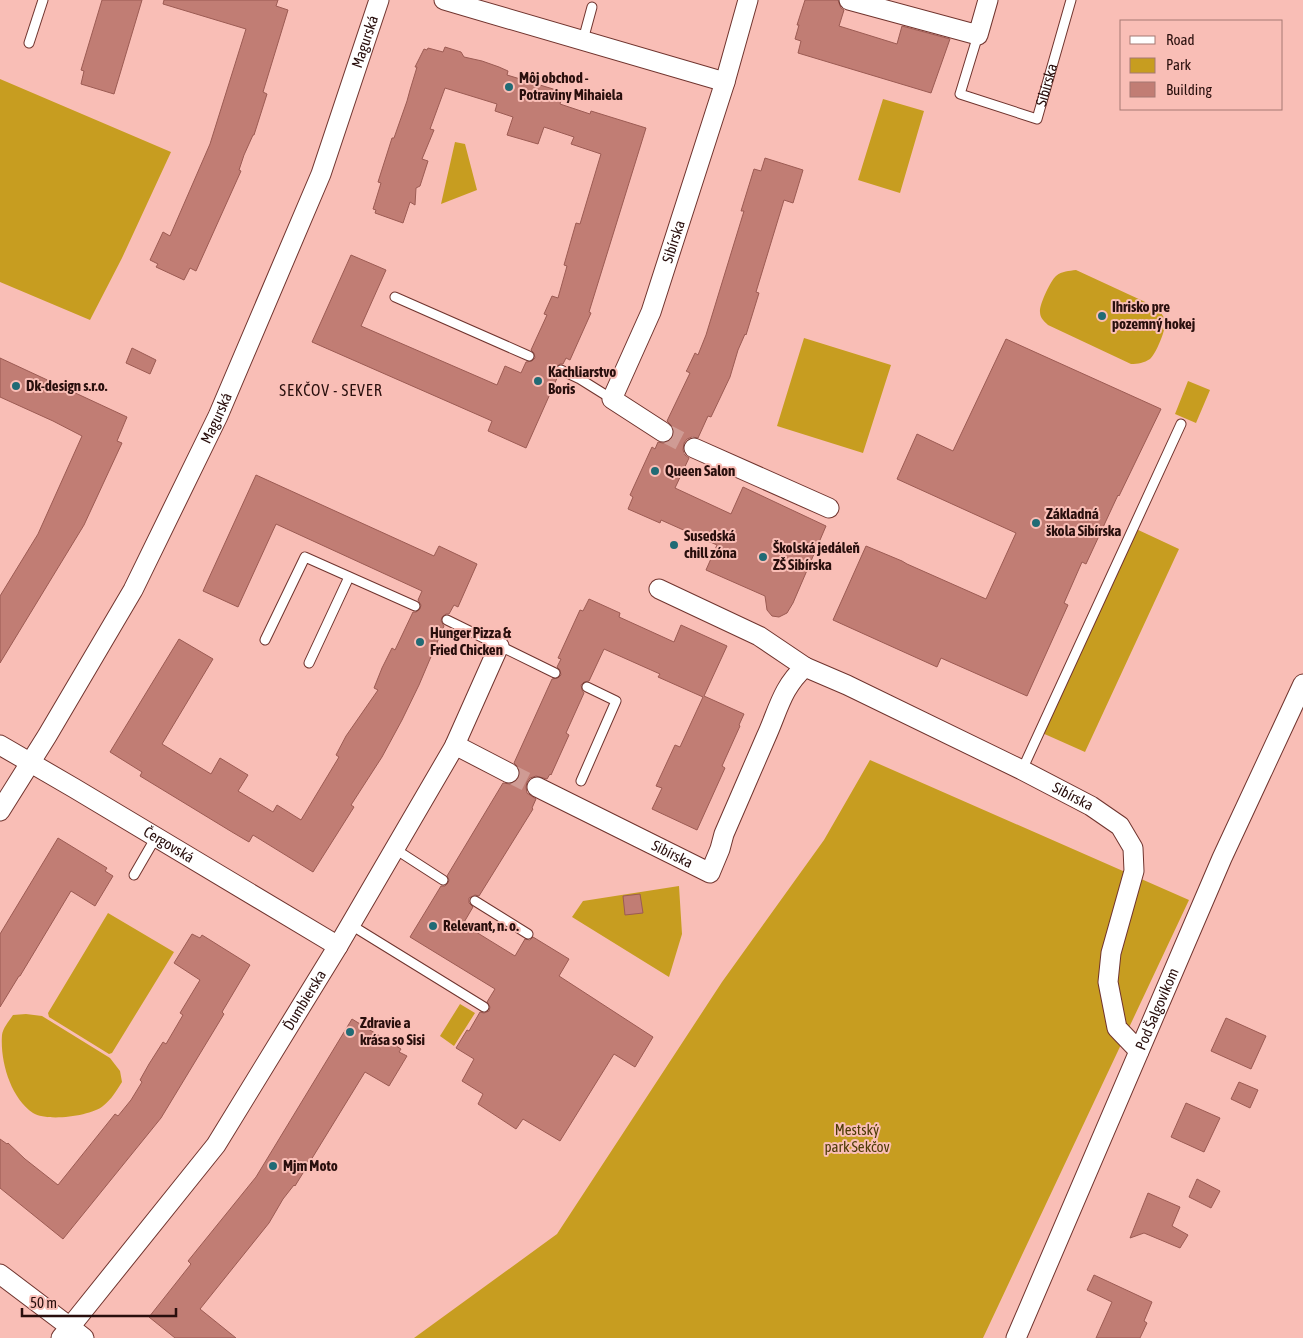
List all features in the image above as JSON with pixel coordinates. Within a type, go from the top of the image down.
[{"type":"street","name":"Magurská","points":[[0,812],[133,590],[218,416],[320,174],[379,0]]},
{"type":"street","points":[[444,0],[725,82]]},
{"type":"street","name":"Sibírska","points":[[612,399],[651,312],[725,82],[748,0]]},
{"type":"street","points":[[849,0],[978,35]]},
{"type":"street","name":"Sibírska","points":[[978,35],[988,0]]},
{"type":"street","points":[[612,399],[662,432]]},
{"type":"street","points":[[694,448],[829,508]]},
{"type":"street","name":"Sibírska","points":[[663,591],[758,636],[805,667],[847,685],[1022,770],[1090,806],[1120,826],[1133,848],[1134,871],[1111,953],[1108,982],[1117,1028],[1139,1051]]},
{"type":"street","name":"Ďumbierska","points":[[0,1274],[72,1334],[216,1145],[338,946],[455,745],[499,646]]},
{"type":"street","name":"Sibírska","points":[[537,787],[710,873],[724,834],[782,697],[799,672],[805,667]]},
{"type":"street","name":"Pod Šalgovíkom","points":[[1016,1338],[1222,858],[1303,684]]},
{"type":"street","points":[[455,745],[509,773]]},
{"type":"street","name":"Čergovská","points":[[0,746],[338,946]]},
{"type":"lane","points":[[29,43],[42,0]]},
{"type":"lane","name":"Sibírska","points":[[978,35],[960,94],[1037,120],[1071,0]]},
{"type":"lane","points":[[582,40],[592,7]]},
{"type":"lane","points":[[395,297],[529,356]]},
{"type":"lane","points":[[561,370],[580,379],[612,399]]},
{"type":"lane","points":[[1022,770],[1181,424]]},
{"type":"lane","points":[[265,640],[305,557],[415,606]]},
{"type":"lane","points":[[309,663],[349,577]]},
{"type":"lane","points":[[447,620],[555,673]]},
{"type":"lane","points":[[581,781],[616,701],[587,687]]},
{"type":"lane","points":[[134,876],[156,837]]},
{"type":"lane","points":[[395,849],[443,880]]},
{"type":"lane","points":[[475,901],[528,934]]},
{"type":"lane","points":[[350,925],[484,1007]]},
{"type":"green space","points":[[0,79],[171,152],[122,258],[90,320],[0,282]]},
{"type":"green space","points":[[883,99],[924,111],[900,193],[858,180]]},
{"type":"green space","points":[[455,142],[465,144],[477,190],[441,204]]},
{"type":"green space","name":"Ihrisko pre pozemný hokej","points":[[1076,270],[1159,310],[1165,320],[1163,335],[1150,359],[1141,363],[1131,364],[1048,325],[1044,321],[1040,309],[1051,282],[1061,273]]},
{"type":"green space","points":[[804,338],[891,365],[863,453],[777,426]]},
{"type":"green space","points":[[1188,381],[1210,390],[1196,423],[1175,414]]},
{"type":"green space","points":[[1134,528],[1179,549],[1085,752],[1040,732]]},
{"type":"green space","name":"Mestský park Sekčov","points":[[870,760],[1189,900],[983,1338],[414,1338],[557,1234],[722,982],[824,840]]},
{"type":"green space","points":[[679,886],[682,934],[669,977],[572,917],[583,901]]},
{"type":"green space","points":[[108,913],[174,952],[112,1053],[109,1054],[49,1017],[48,1013]]},
{"type":"green space","points":[[460,1004],[475,1013],[454,1046],[440,1036]]},
{"type":"green space","points":[[13,1015],[42,1016],[110,1058],[120,1071],[122,1082],[106,1104],[89,1113],[69,1117],[40,1116],[25,1106],[8,1078],[3,1056],[2,1035]]},
{"type":"building","points":[[102,0],[142,0],[114,94],[81,84],[84,71],[81,70]]},
{"type":"building","points":[[164,0],[278,0],[276,6],[288,10],[263,92],[267,94],[254,135],[244,155],[239,170],[241,171],[196,271],[190,268],[184,280],[156,267],[158,264],[150,260],[163,232],[170,236],[210,144],[246,29],[163,4]]},
{"type":"building","points":[[805,0],[838,0],[841,8],[844,10],[839,26],[897,44],[902,26],[950,39],[931,93],[798,53],[801,41],[795,39],[799,25],[797,25]]},
{"type":"building","points":[[445,47],[461,52],[464,57],[482,61],[508,71],[507,75],[563,92],[560,104],[590,114],[591,111],[646,128],[589,312],[591,313],[570,360],[566,358],[563,364],[556,367],[555,371],[558,376],[526,448],[488,431],[492,421],[312,342],[351,255],[386,270],[361,326],[497,385],[505,366],[521,373],[526,362],[532,361],[535,358],[531,350],[547,315],[544,314],[552,296],[558,298],[567,266],[564,265],[576,223],[580,224],[601,154],[571,144],[574,137],[544,127],[538,144],[507,135],[513,117],[495,111],[497,104],[445,88],[430,129],[434,130],[422,159],[428,161],[420,186],[416,188],[415,205],[410,202],[403,223],[375,213],[376,210],[373,209],[381,183],[378,182],[392,138],[394,138],[407,101],[417,67],[415,67],[424,49],[427,50],[428,48],[443,52]]},
{"type":"building","points":[[765,158],[803,170],[793,203],[784,200],[756,292],[759,293],[730,377],[711,417],[708,416],[698,438],[692,437],[684,443],[683,450],[689,458],[675,488],[731,514],[743,487],[826,526],[793,603],[787,613],[779,617],[772,616],[767,610],[765,596],[706,570],[717,545],[661,520],[660,523],[628,509],[633,497],[630,495],[652,447],[655,449],[658,442],[668,442],[673,438],[673,427],[667,421],[690,373],[686,371],[695,353],[698,355],[706,335],[744,211],[741,211],[754,169],[761,171]]},
{"type":"building","points":[[1006,339],[1161,409],[1086,564],[1082,562],[1064,603],[1068,605],[1027,696],[941,658],[937,667],[833,620],[866,546],[986,599],[1016,533],[897,479],[917,434],[953,451]]},
{"type":"building","points":[[132,348],[156,360],[150,374],[126,363]]},
{"type":"building","points":[[0,358],[127,417],[117,441],[122,443],[84,525],[0,663],[0,596],[38,534],[82,436],[0,397]]},
{"type":"building","points":[[256,475],[434,556],[439,546],[477,564],[458,607],[454,605],[449,614],[442,617],[441,621],[444,626],[402,720],[382,757],[351,805],[354,807],[313,872],[253,835],[249,842],[232,832],[140,776],[142,772],[110,752],[179,639],[213,659],[162,744],[211,774],[220,758],[248,775],[238,791],[273,812],[277,805],[301,820],[339,757],[336,755],[346,736],[378,690],[374,688],[392,648],[395,650],[413,612],[420,609],[421,605],[418,600],[422,591],[276,524],[238,607],[203,591]]},
{"type":"building","points":[[589,599],[620,613],[619,617],[674,642],[681,625],[727,646],[704,696],[744,714],[722,766],[725,768],[697,830],[652,809],[662,788],[656,786],[675,745],[680,747],[703,697],[658,677],[660,674],[604,649],[589,681],[581,685],[584,693],[566,733],[569,735],[551,775],[547,779],[536,776],[530,778],[527,782],[527,793],[536,799],[533,809],[479,896],[475,895],[469,898],[469,903],[473,907],[463,924],[515,956],[525,939],[530,940],[533,937],[569,959],[559,976],[653,1037],[635,1067],[614,1054],[560,1141],[523,1119],[516,1129],[478,1104],[483,1094],[462,1081],[474,1059],[456,1048],[480,1012],[489,1011],[490,1007],[487,1002],[495,989],[410,937],[441,886],[445,886],[448,883],[447,876],[503,783],[510,784],[519,779],[520,772],[514,763],[552,679],[558,678],[561,675],[557,667],[561,659],[558,658],[580,610],[583,611]]},
{"type":"building","points":[[58,838],[107,868],[105,871],[113,876],[95,906],[71,891],[0,1007],[0,934]]},
{"type":"building","points":[[640,894],[643,913],[625,915],[623,896]]},
{"type":"building","points":[[192,934],[200,938],[202,935],[250,965],[222,1012],[224,1014],[161,1118],[63,1239],[0,1188],[0,1139],[8,1143],[58,1185],[115,1114],[118,1116],[131,1100],[142,1082],[140,1080],[149,1064],[163,1042],[166,1044],[183,1015],[180,1013],[200,980],[174,963]]},
{"type":"building","points":[[1226,1018],[1266,1036],[1251,1069],[1211,1051]]},
{"type":"building","points":[[352,1019],[401,1049],[399,1052],[407,1056],[389,1086],[365,1072],[295,1186],[283,1199],[269,1223],[200,1309],[236,1338],[175,1338],[149,1317],[191,1264],[188,1261],[256,1177]]},
{"type":"building","points":[[1239,1082],[1258,1090],[1250,1108],[1231,1099]]},
{"type":"building","points":[[1186,1103],[1220,1118],[1204,1152],[1171,1137]]},
{"type":"building","points":[[1197,1179],[1220,1191],[1211,1208],[1189,1197]]},
{"type":"building","points":[[1148,1193],[1180,1207],[1172,1226],[1188,1235],[1180,1248],[1144,1233],[1130,1238]]},
{"type":"building","points":[[1094,1275],[1152,1302],[1144,1321],[1147,1323],[1140,1338],[1096,1338],[1112,1302],[1087,1290]]},
{"type":"tunnel","points":[[663,432],[694,448]]},
{"type":"tunnel","points":[[509,773],[537,787]]},
{"type":"place","name":"Môj obchod - Potraviny Mihaiela","points":[[509,87]]},
{"type":"place","name":"Ihrisko pre pozemný hokej","points":[[1102,316]]},
{"type":"place","name":"Kachliarstvo Boris","points":[[538,381]]},
{"type":"place","name":"Dk-design s.r.o.","points":[[16,386]]},
{"type":"place","name":"Queen Salon","points":[[655,471]]},
{"type":"place","name":"Základná škola Sibírska","points":[[1036,523]]},
{"type":"place","name":"Susedská chill zóna","points":[[674,545]]},
{"type":"place","name":"Školská jedáleň ZŠ Sibírska","points":[[763,557]]},
{"type":"place","name":"Hunger Pizza & Fried Chicken","points":[[420,642]]},
{"type":"place","name":"Relevant, n. o.","points":[[433,926]]},
{"type":"place","name":"Zdravie a krása so Sisi","points":[[350,1032]]},
{"type":"place","name":"Mjm Moto","points":[[273,1166]]},
{"type":"district","name":"SEKČOV - SEVER","points":[[331,390]]}]
